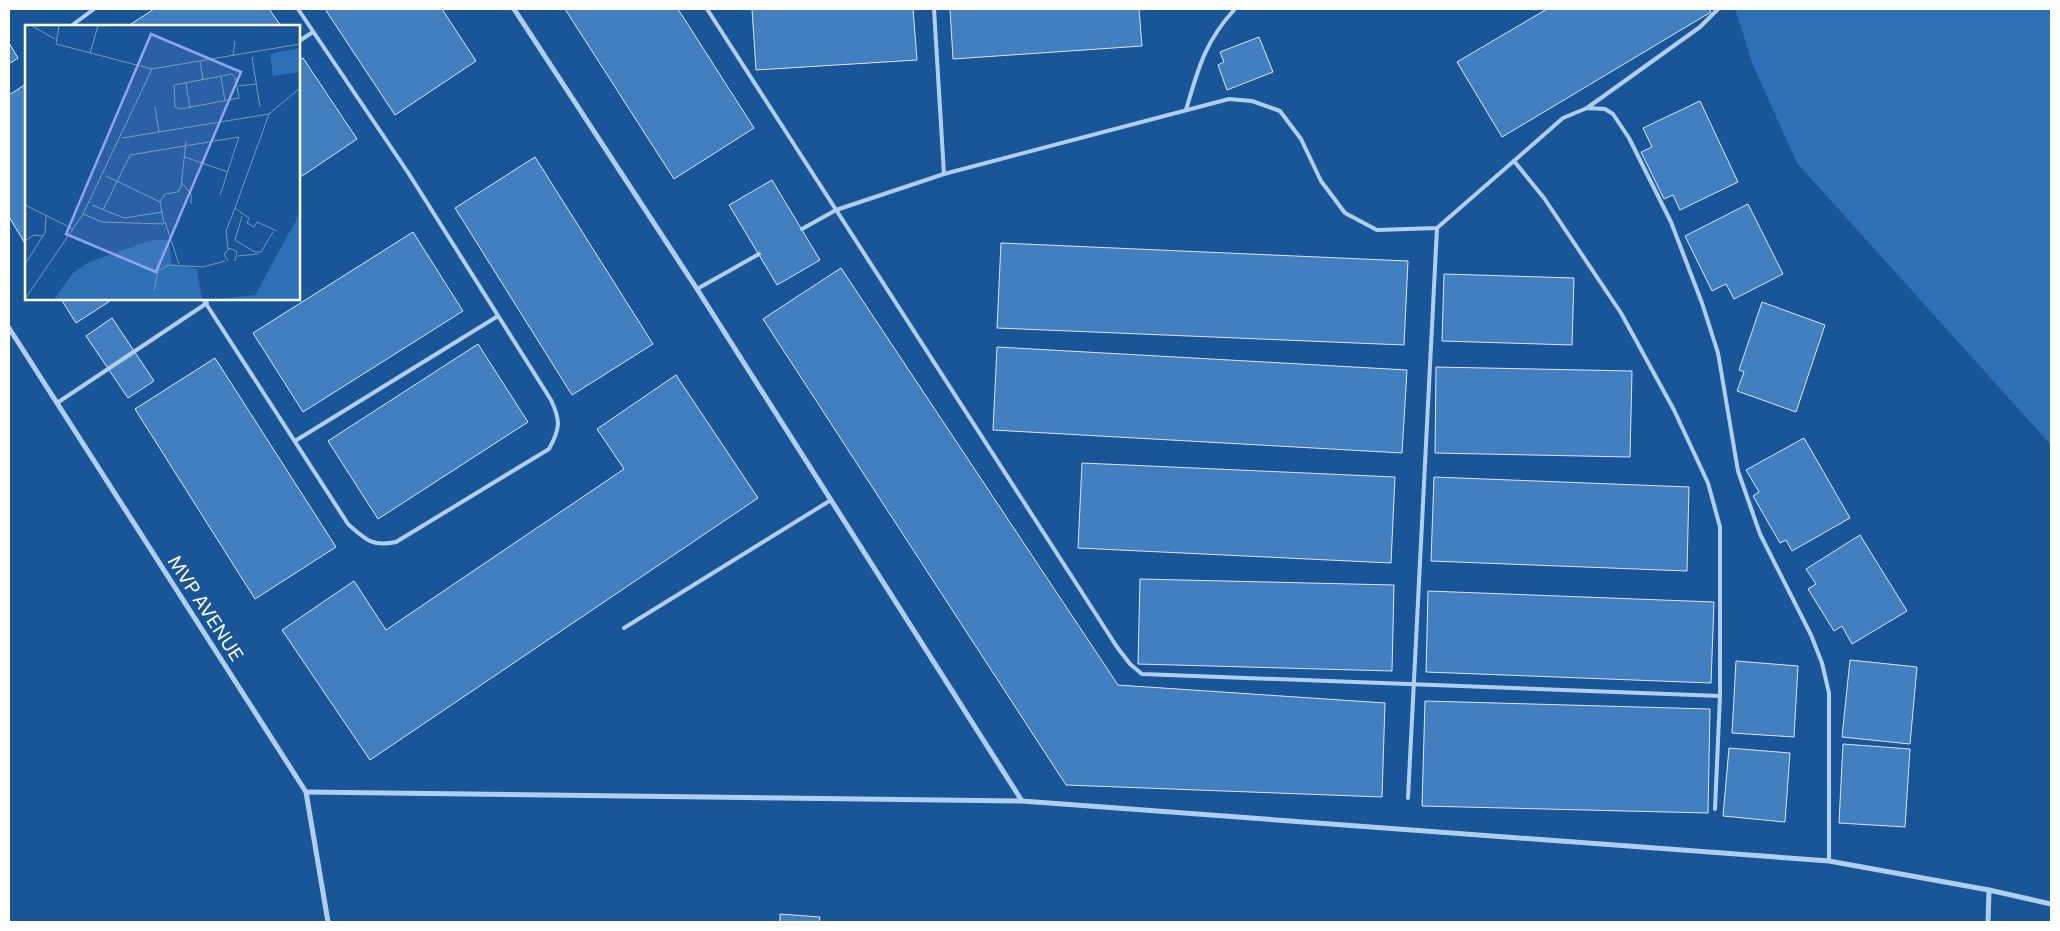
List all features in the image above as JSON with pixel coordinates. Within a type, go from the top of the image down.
[{"type":"street","points":[[514,9],[697,289],[1022,802]]},
{"type":"street","name":"MVP AVENUE","points":[[9,328],[306,792],[328,922]]},
{"type":"street","points":[[306,792],[1022,802],[1829,861],[1990,890],[2051,904]]},
{"type":"street","points":[[1988,922],[1990,890]]},
{"type":"lane","points":[[72,25],[94,9]]},
{"type":"lane","points":[[204,300],[348,524],[362,537],[380,546],[396,542],[548,449],[557,434],[559,417],[551,400],[409,174],[298,9]]},
{"type":"lane","points":[[707,9],[1130,664],[1142,674],[1414,686],[1720,696]]},
{"type":"lane","points":[[934,9],[944,174]]},
{"type":"lane","points":[[1186,110],[1200,62],[1218,28],[1235,9]]},
{"type":"lane","points":[[802,229],[836,210],[944,174],[1229,99],[1252,101],[1280,111],[1301,139],[1321,181],[1345,213],[1377,230],[1437,228],[1564,118],[1587,108],[1700,27],[1718,9]]},
{"type":"lane","points":[[300,40],[314,32]]},
{"type":"lane","points":[[1587,108],[1604,110],[1613,114],[1629,138],[1671,222],[1702,303],[1718,353],[1738,471],[1760,534],[1811,635],[1822,663],[1829,693],[1829,861]]},
{"type":"lane","points":[[1514,161],[1544,198],[1621,313],[1674,410],[1708,483],[1720,527],[1720,696],[1715,808]]},
{"type":"lane","points":[[1408,798],[1437,228]]},
{"type":"lane","points":[[697,289],[759,254]]},
{"type":"lane","points":[[57,403],[206,303]]},
{"type":"lane","points":[[294,441],[498,316]]},
{"type":"lane","points":[[624,628],[831,500]]},
{"type":"shaded area","points":[[1735,9],[2051,9],[2051,445],[1797,163],[1753,65]]},
{"type":"building","points":[[154,9],[269,9],[280,25],[130,25]]},
{"type":"building","points":[[325,9],[442,9],[476,61],[395,115]]},
{"type":"building","points":[[565,9],[678,9],[754,128],[674,179]]},
{"type":"building","points":[[752,9],[913,9],[917,60],[756,70]]},
{"type":"building","points":[[950,9],[1139,9],[1142,46],[953,59]]},
{"type":"building","points":[[1547,9],[1709,9],[1711,12],[1502,137],[1457,62]]},
{"type":"building","points":[[1259,37],[1273,72],[1227,90],[1218,65],[1224,62],[1220,52]]},
{"type":"building","points":[[9,43],[18,58],[9,64]]},
{"type":"building","points":[[303,58],[357,139],[300,177],[300,60]]},
{"type":"building","points":[[25,85],[25,243],[9,217],[9,95]]},
{"type":"building","points":[[1700,101],[1738,182],[1680,210],[1673,195],[1664,199],[1641,152],[1652,147],[1643,128]]},
{"type":"building","points":[[535,157],[653,344],[572,395],[455,208]]},
{"type":"building","points":[[772,180],[820,260],[777,285],[729,205]]},
{"type":"building","points":[[1748,204],[1783,274],[1734,299],[1726,284],[1712,291],[1685,236]]},
{"type":"building","points":[[413,232],[463,311],[303,412],[253,333]]},
{"type":"building","points":[[1001,243],[1408,261],[1404,345],[997,328]]},
{"type":"building","points":[[841,268],[1118,685],[1385,703],[1382,797],[1066,785],[763,319]]},
{"type":"building","points":[[1444,274],[1574,278],[1572,345],[1442,341]]},
{"type":"building","points":[[62,300],[111,300],[76,323]]},
{"type":"building","points":[[1762,302],[1825,325],[1796,412],[1737,391],[1744,372],[1739,370]]},
{"type":"building","points":[[112,318],[154,381],[128,398],[86,336]]},
{"type":"building","points":[[478,344],[528,422],[378,519],[328,441]]},
{"type":"building","points":[[997,347],[1407,370],[1402,453],[993,430]]},
{"type":"building","points":[[215,358],[336,547],[255,599],[135,409]]},
{"type":"building","points":[[1436,367],[1632,371],[1630,457],[1435,453]]},
{"type":"building","points":[[676,375],[758,498],[370,760],[282,630],[354,581],[386,630],[624,469],[597,429]]},
{"type":"building","points":[[1804,438],[1850,518],[1792,551],[1786,540],[1780,543],[1753,496],[1759,492],[1746,470]]},
{"type":"building","points":[[1082,463],[1395,477],[1391,563],[1078,548]]},
{"type":"building","points":[[1434,477],[1689,487],[1687,571],[1431,561]]},
{"type":"building","points":[[1860,535],[1907,611],[1852,644],[1842,626],[1834,631],[1808,589],[1816,584],[1806,569]]},
{"type":"building","points":[[1140,579],[1394,585],[1392,671],[1138,664]]},
{"type":"building","points":[[1428,591],[1714,602],[1711,683],[1426,672]]},
{"type":"building","points":[[1850,660],[1917,667],[1910,744],[1842,737]]},
{"type":"building","points":[[1736,661],[1798,666],[1794,737],[1732,733]]},
{"type":"building","points":[[1425,701],[1710,709],[1708,813],[1422,806]]},
{"type":"building","points":[[1843,744],[1910,749],[1905,827],[1839,823]]},
{"type":"building","points":[[1729,748],[1790,753],[1785,822],[1723,816]]},
{"type":"building","points":[[780,914],[820,917],[819,922],[780,922]]}]
